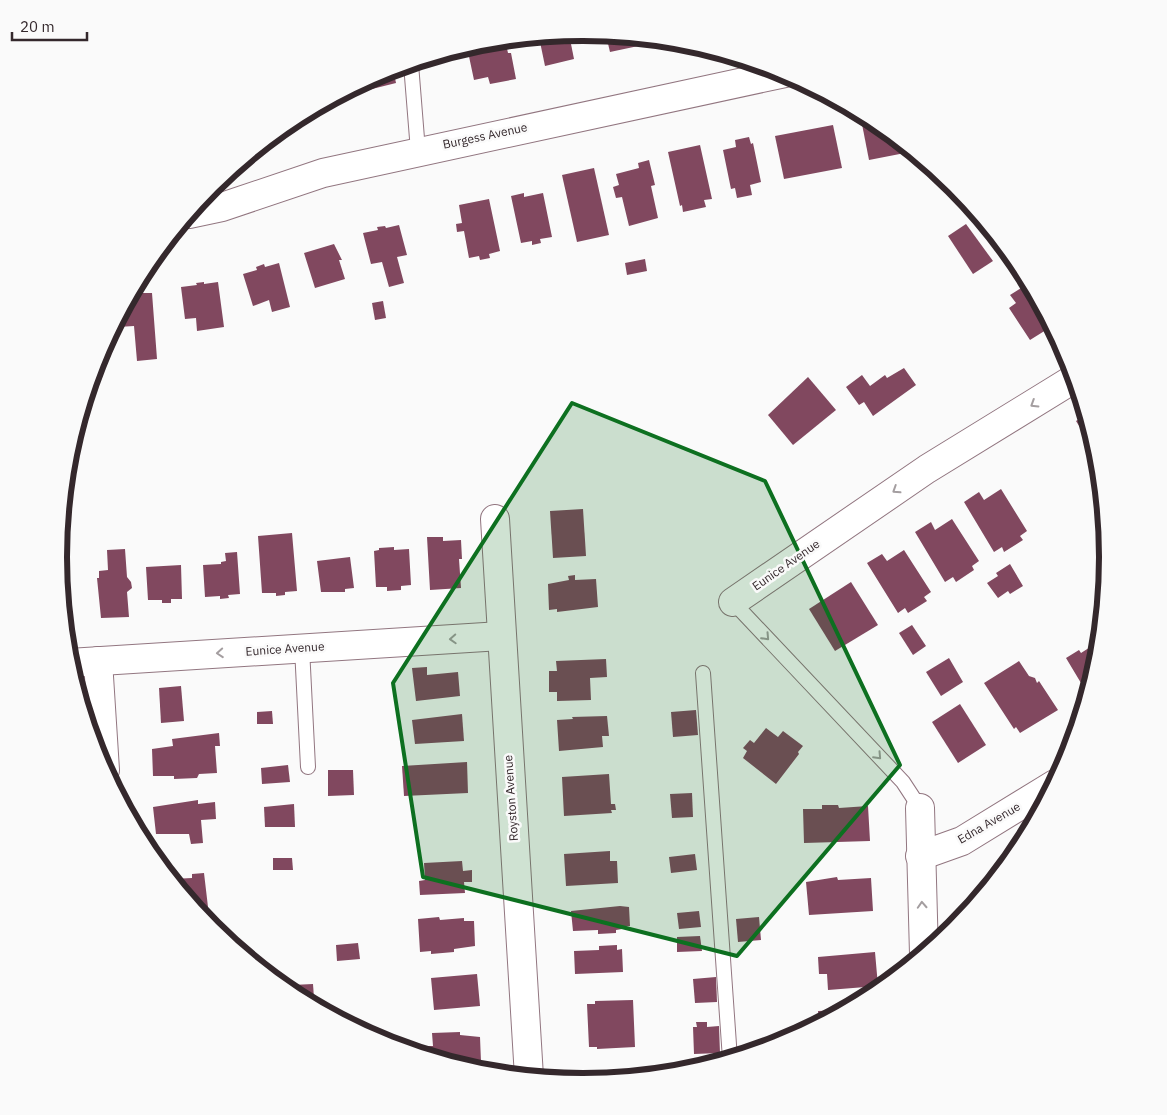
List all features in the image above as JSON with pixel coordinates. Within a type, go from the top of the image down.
[{"type":"street","name":"Burgess Avenue","points":[[200,212],[222,207],[323,173],[769,76]]},
{"type":"street","name":"Eunice Avenue","points":[[733,602],[905,484],[1068,382]]},
{"type":"street","name":"Royston Avenue","points":[[495,519],[529,1070]]},
{"type":"street","name":"Eunice Avenue","points":[[78,662],[501,636]]},
{"type":"street","points":[[98,661],[103,745]]},
{"type":"street","name":"Edna Avenue","points":[[920,856],[962,841],[1045,790]]},
{"type":"street","points":[[920,808],[924,946]]},
{"type":"lane","points":[[412,71],[418,151]]},
{"type":"lane","name":"Eunice Avenue","points":[[733,602],[904,782],[920,808]]},
{"type":"lane","points":[[302,648],[308,767]]},
{"type":"lane","points":[[703,673],[730,1052]]},
{"type":"highlighted area","points":[[572,403],[765,481],[900,765],[737,956],[423,877],[393,683]]},
{"type":"building","points":[[570,41],[574,59],[545,66],[540,43]]},
{"type":"building","points":[[608,42],[643,45],[610,52]]},
{"type":"building","points":[[507,47],[508,53],[511,53],[516,79],[490,84],[488,77],[474,80],[469,54]]},
{"type":"building","points":[[395,78],[396,83],[360,92],[386,81]]},
{"type":"building","points":[[862,123],[904,153],[869,160]]},
{"type":"building","points":[[833,125],[842,168],[784,179],[775,136]]},
{"type":"building","points":[[749,137],[751,144],[753,143],[761,182],[750,185],[752,195],[737,198],[735,188],[731,189],[723,150],[736,147],[735,140]]},
{"type":"building","points":[[700,145],[712,199],[704,200],[706,207],[683,212],[668,152]]},
{"type":"building","points":[[649,160],[655,185],[651,186],[658,218],[629,226],[622,197],[616,198],[613,187],[619,185],[616,174],[639,168],[638,163]]},
{"type":"building","points":[[594,168],[609,235],[577,242],[562,175]]},
{"type":"building","points":[[524,193],[524,197],[543,193],[552,237],[540,239],[541,243],[532,245],[532,241],[521,243],[511,196]]},
{"type":"building","points":[[489,199],[500,251],[489,254],[490,258],[480,260],[479,256],[469,258],[464,231],[457,232],[456,224],[462,223],[459,205]]},
{"type":"building","points":[[966,224],[993,261],[973,274],[948,236]]},
{"type":"building","points":[[399,225],[407,255],[397,257],[404,283],[389,287],[382,262],[371,264],[363,233],[378,230],[377,227],[385,226],[386,228]]},
{"type":"building","points":[[334,244],[342,260],[339,260],[345,279],[315,288],[304,253]]},
{"type":"building","points":[[645,259],[647,271],[627,275],[625,263]]},
{"type":"building","points":[[279,263],[290,307],[272,312],[269,300],[253,306],[243,274],[257,270],[256,267],[264,264],[265,267]]},
{"type":"building","points":[[204,282],[204,284],[218,282],[224,327],[197,331],[196,318],[185,319],[181,287]]},
{"type":"building","points":[[1023,287],[1046,330],[1030,340],[1009,308],[1016,303],[1010,295]]},
{"type":"building","points":[[140,293],[152,293],[157,359],[137,361],[134,326],[121,327]]},
{"type":"building","points":[[383,301],[386,318],[375,320],[372,303]]},
{"type":"building","points":[[904,368],[916,385],[873,416],[864,402],[859,405],[846,387],[862,375],[870,386],[885,375],[887,378]]},
{"type":"building","points":[[808,377],[836,410],[793,445],[768,415]]},
{"type":"building","points":[[1080,418],[1085,435],[1076,421]]},
{"type":"building","points":[[1001,489],[1027,531],[1020,536],[1023,540],[1004,552],[1002,547],[994,552],[964,502],[979,492],[984,500]]},
{"type":"building","points":[[583,509],[586,556],[553,558],[550,511]]},
{"type":"building","points":[[952,519],[979,561],[972,566],[974,570],[956,582],[953,577],[945,582],[915,532],[931,522],[935,530]]},
{"type":"building","points":[[292,533],[297,591],[285,592],[285,595],[276,596],[276,593],[262,593],[258,536]]},
{"type":"building","points":[[427,537],[443,537],[443,541],[461,540],[462,559],[459,559],[461,588],[430,590]]},
{"type":"building","points":[[394,547],[394,550],[409,549],[411,585],[401,586],[401,590],[387,591],[387,587],[376,587],[374,551],[379,550],[379,548]]},
{"type":"building","points":[[125,549],[127,577],[131,582],[132,588],[127,592],[129,617],[101,618],[97,578],[99,578],[99,571],[108,570],[107,550]]},
{"type":"building","points":[[904,550],[931,592],[924,597],[927,601],[908,613],[905,608],[898,613],[867,563],[882,554],[887,561]]},
{"type":"building","points":[[237,552],[240,594],[228,595],[229,598],[220,599],[220,596],[205,597],[203,565],[221,564],[221,562],[226,561],[225,553]]},
{"type":"building","points":[[350,557],[354,588],[345,589],[345,592],[321,592],[317,561]]},
{"type":"building","points":[[1010,564],[1023,586],[1010,594],[1008,591],[998,598],[987,583],[998,576],[996,573]]},
{"type":"building","points":[[181,565],[182,599],[171,599],[171,603],[162,603],[162,600],[148,600],[146,567]]},
{"type":"building","points":[[575,575],[575,580],[596,579],[598,607],[557,612],[557,609],[549,610],[548,584],[569,580],[568,576]]},
{"type":"building","points":[[851,582],[878,625],[835,651],[809,609]]},
{"type":"building","points":[[912,625],[926,646],[913,655],[899,633]]},
{"type":"building","points":[[1092,646],[1083,686],[1066,658],[1079,650],[1081,653]]},
{"type":"building","points":[[949,658],[963,682],[941,696],[926,672]]},
{"type":"building","points":[[606,659],[607,677],[590,678],[591,700],[557,701],[557,692],[549,692],[549,671],[557,671],[556,661]]},
{"type":"building","points":[[1019,661],[1029,676],[1035,678],[1037,683],[1039,681],[1058,710],[1020,733],[1016,727],[1014,729],[984,683]]},
{"type":"building","points":[[427,667],[427,675],[458,672],[460,696],[416,701],[412,668]]},
{"type":"building","points":[[181,686],[184,721],[161,723],[159,688]]},
{"type":"building","points":[[960,704],[986,745],[958,763],[932,722]]},
{"type":"building","points":[[696,710],[698,735],[673,737],[671,712]]},
{"type":"building","points":[[272,711],[273,724],[257,724],[257,712]]},
{"type":"building","points":[[462,714],[464,741],[415,744],[412,720]]},
{"type":"building","points":[[607,716],[609,736],[602,736],[603,747],[559,751],[557,720],[573,719],[572,717]]},
{"type":"building","points":[[766,728],[778,737],[783,731],[803,746],[776,784],[743,758],[747,751],[743,748],[750,740],[754,743]]},
{"type":"building","points":[[219,733],[220,746],[215,746],[217,773],[199,774],[197,778],[174,779],[174,776],[153,776],[152,749],[173,746],[172,739]]},
{"type":"building","points":[[467,762],[468,793],[404,796],[402,766]]},
{"type":"building","points":[[288,765],[290,782],[262,784],[261,768]]},
{"type":"building","points":[[328,770],[353,770],[354,795],[328,796]]},
{"type":"building","points":[[609,774],[611,804],[615,804],[616,810],[611,810],[612,813],[564,816],[562,777]]},
{"type":"building","points":[[692,793],[693,817],[672,818],[670,794]]},
{"type":"building","points":[[198,800],[198,804],[215,802],[216,819],[201,820],[203,843],[191,844],[189,834],[156,834],[153,807]]},
{"type":"building","points":[[294,804],[295,827],[265,827],[264,807]]},
{"type":"building","points":[[822,805],[838,805],[839,808],[868,806],[870,841],[804,843],[803,809],[822,809]]},
{"type":"building","points":[[610,851],[610,861],[617,861],[618,883],[566,886],[564,854]]},
{"type":"building","points":[[695,854],[697,870],[671,873],[669,857]]},
{"type":"building","points":[[273,858],[292,858],[293,870],[273,870]]},
{"type":"building","points":[[462,861],[463,871],[472,870],[472,882],[464,882],[465,893],[420,895],[419,881],[425,880],[424,863]]},
{"type":"building","points":[[204,873],[207,909],[179,879],[192,878],[192,874]]},
{"type":"building","points":[[837,877],[838,880],[871,878],[873,911],[809,915],[806,882]]},
{"type":"building","points":[[620,906],[629,907],[630,926],[616,930],[616,933],[598,934],[598,930],[573,931],[571,911]]},
{"type":"building","points":[[699,911],[701,927],[679,929],[677,913]]},
{"type":"building","points":[[439,917],[440,920],[464,918],[464,921],[474,921],[475,946],[454,949],[454,952],[431,954],[431,951],[420,952],[418,919]]},
{"type":"building","points":[[759,917],[761,940],[738,942],[736,919]]},
{"type":"building","points":[[700,936],[702,951],[677,952],[677,937]]},
{"type":"building","points":[[358,943],[360,959],[337,961],[336,945]]},
{"type":"building","points":[[617,945],[617,950],[622,949],[623,972],[575,974],[574,951],[599,950],[599,946]]},
{"type":"building","points":[[875,952],[878,982],[871,987],[828,990],[827,974],[819,974],[818,957]]},
{"type":"building","points":[[477,974],[480,1006],[434,1010],[431,978]]},
{"type":"building","points":[[716,977],[717,1002],[695,1003],[693,979]]},
{"type":"building","points":[[313,984],[314,998],[297,987],[294,985]]},
{"type":"building","points":[[633,1000],[635,1047],[597,1049],[597,1047],[589,1047],[587,1004],[595,1004],[595,1001]]},
{"type":"building","points":[[832,1010],[819,1018],[818,1011]]},
{"type":"building","points":[[696,1022],[707,1022],[707,1027],[719,1026],[720,1053],[694,1054],[693,1027],[697,1027]]},
{"type":"building","points":[[460,1032],[460,1035],[480,1037],[481,1062],[428,1049],[428,1046],[433,1046],[432,1033]]}]
